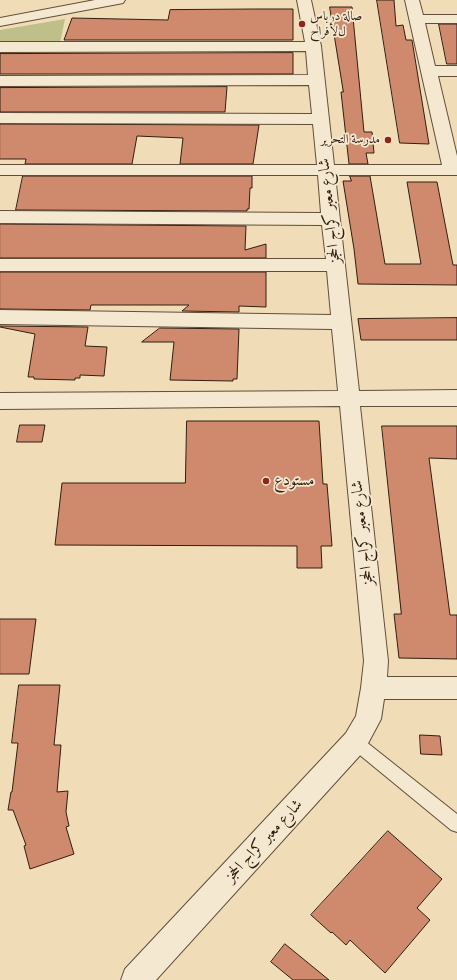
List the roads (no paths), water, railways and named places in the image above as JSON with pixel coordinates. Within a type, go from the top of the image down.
[{"type":"street","points":[[0,22],[118,0]]},
{"type":"street","name":"شارع معبر كراج الحجز","points":[[136,980],[355,742],[368,719],[374,688],[376,661],[326,169],[313,46],[304,0]]},
{"type":"street","points":[[0,170],[454,170],[412,0]]},
{"type":"street","points":[[416,19],[457,19]]},
{"type":"street","points":[[0,47],[313,46]]},
{"type":"street","points":[[429,71],[457,71]]},
{"type":"street","points":[[0,80],[316,80]]},
{"type":"street","points":[[0,118],[320,119]]},
{"type":"street","points":[[0,216],[331,219]]},
{"type":"street","points":[[0,265],[335,264]]},
{"type":"street","points":[[0,316],[341,322]]},
{"type":"street","points":[[0,401],[457,398]]},
{"type":"street","points":[[374,688],[457,688]]},
{"type":"lane","points":[[355,742],[457,824]]},
{"type":"place","name":"صالة درباس لﻷفراح","points":[[302,24]]},
{"type":"place","name":"مدرسة التحرير","points":[[388,140]]},
{"type":"place","name":"مستودع","points":[[266,481]]}]
